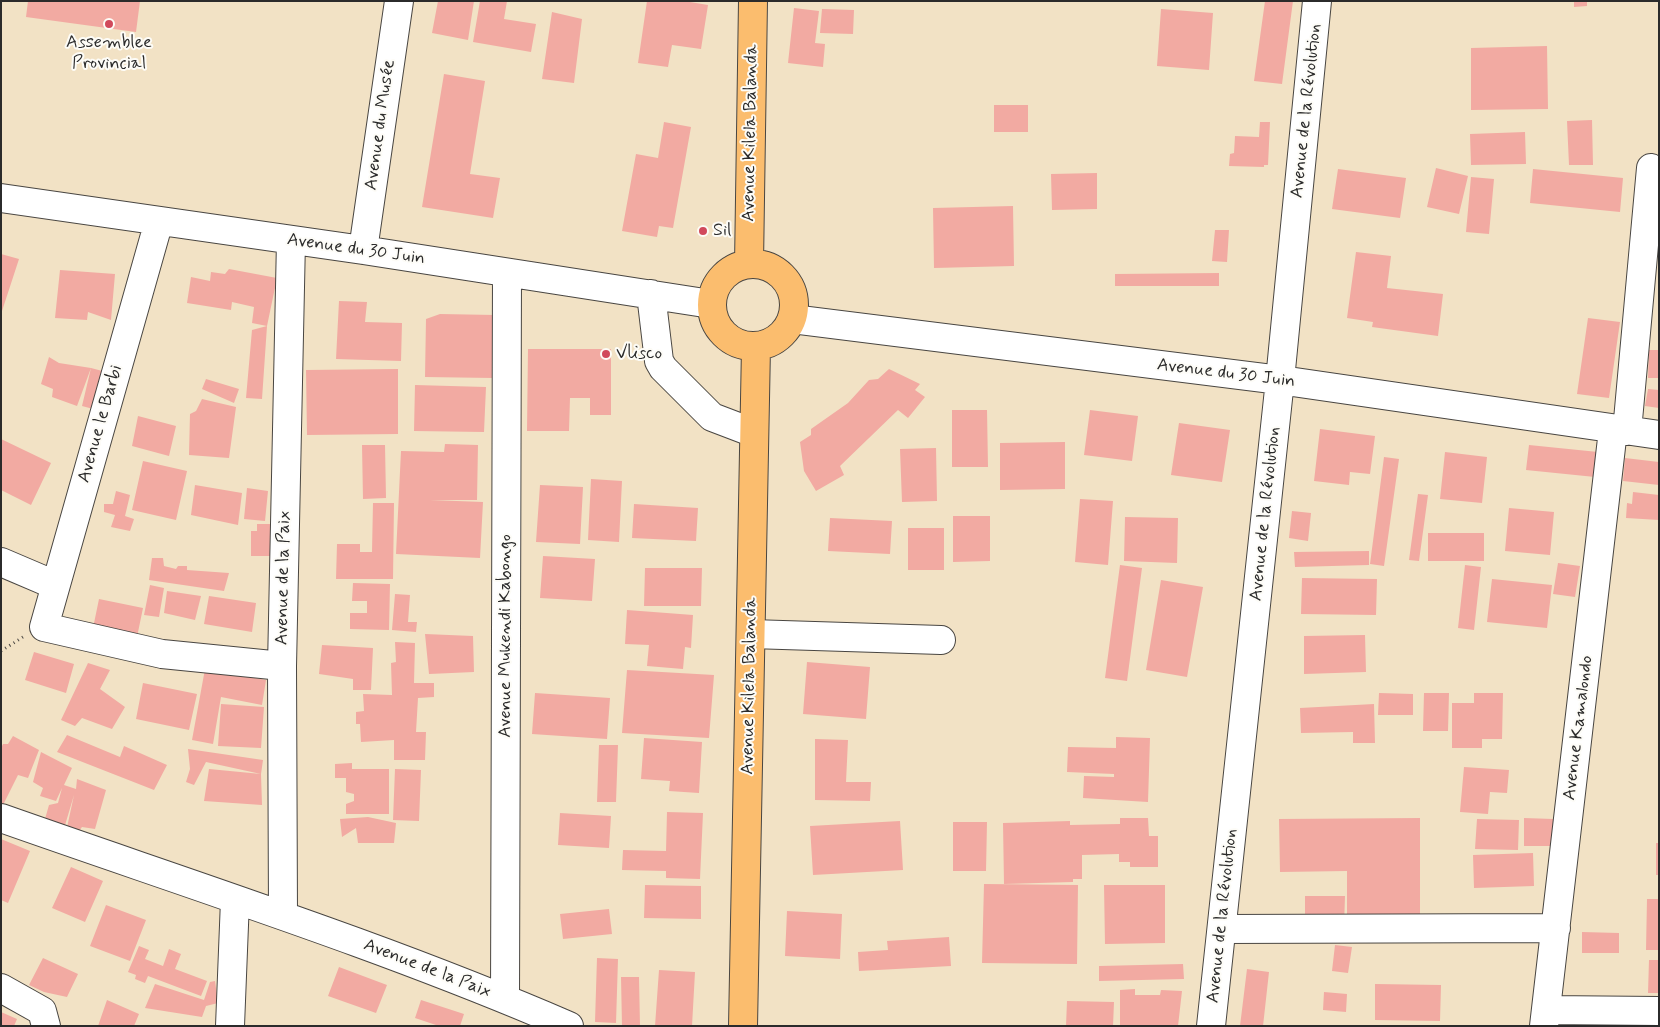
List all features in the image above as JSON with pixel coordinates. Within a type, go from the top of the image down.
[{"type":"main road","name":"Avenue Kilela Balanda","points":[[748,264],[753,1]]},
{"type":"main road","points":[[748,264],[772,268],[789,284],[794,307],[792,319],[778,338],[768,344],[756,347],[733,343],[724,336],[712,316],[713,292],[727,273],[748,264]]},
{"type":"main road","name":"Avenue Kilela Balanda","points":[[743,1026],[756,347]]},
{"type":"street","name":"Avenue du Musée","points":[[363,250],[399,1]]},
{"type":"street","points":[[753,1],[760,1]]},
{"type":"street","name":"Avenue de la Révolution","points":[[1211,1026],[1280,380],[1317,1]]},
{"type":"street","name":"Avenue Kamalondo","points":[[1545,1018],[1620,431],[1651,168]]},
{"type":"street","name":"Avenue du 30 Juin","points":[[1,198],[363,250],[711,304]]},
{"type":"street","name":"Avenue le Barbi","points":[[159,221],[44,626],[162,654],[282,666]]},
{"type":"street","name":"Avenue de la Paix","points":[[283,915],[282,666],[291,240]]},
{"type":"street","name":"Avenue Mukendi Kabongo","points":[[505,998],[507,273]]},
{"type":"street","points":[[651,294],[659,361],[663,368],[712,417],[754,433]]},
{"type":"street","name":"Avenue du 30 Juin","points":[[792,319],[1280,380],[1620,431],[1659,435]]},
{"type":"street","points":[[1,562],[55,585]]},
{"type":"street","points":[[751,634],[941,640]]},
{"type":"street","name":"Avenue de la Paix","points":[[1,818],[283,915],[505,998],[569,1026]]},
{"type":"street","points":[[230,1026],[236,900]]},
{"type":"street","points":[[1222,929],[1556,928]]},
{"type":"street","points":[[1,988],[42,1011],[46,1026]]},
{"type":"street","points":[[1545,1018],[1659,1011]]},
{"type":"building","name":"Assemblee Provincial","points":[[28,1],[140,1],[136,32],[26,17]]},
{"type":"building","points":[[438,1],[474,1],[468,40],[432,33]]},
{"type":"building","points":[[480,1],[507,1],[504,19],[536,24],[531,52],[473,42]]},
{"type":"building","points":[[647,1],[684,1],[708,5],[701,49],[672,45],[668,67],[638,63]]},
{"type":"building","points":[[1265,1],[1293,1],[1282,84],[1254,81]]},
{"type":"building","points":[[1574,1],[1587,1],[1587,6],[1574,7]]},
{"type":"building","points":[[794,8],[819,11],[815,43],[825,44],[823,67],[788,63]]},
{"type":"building","points":[[822,9],[854,10],[853,34],[820,33]]},
{"type":"building","points":[[1161,9],[1213,13],[1209,70],[1157,66]]},
{"type":"building","points":[[552,12],[582,19],[574,83],[542,79]]},
{"type":"building","points":[[1547,46],[1548,109],[1471,110],[1471,48]]},
{"type":"building","points":[[444,74],[485,81],[470,174],[500,178],[493,218],[422,207]]},
{"type":"building","points":[[994,105],[1028,105],[1028,132],[994,132]]},
{"type":"building","points":[[1592,120],[1593,165],[1569,165],[1567,121]]},
{"type":"building","points":[[664,122],[691,127],[673,228],[659,226],[657,237],[622,231],[636,154],[658,158]]},
{"type":"building","points":[[1260,122],[1270,122],[1268,165],[1264,165],[1264,167],[1229,166],[1230,154],[1234,153],[1235,136],[1259,137]]},
{"type":"building","points":[[1525,132],[1526,164],[1471,165],[1470,134]]},
{"type":"building","points":[[1436,168],[1468,176],[1459,214],[1427,207]]},
{"type":"building","points":[[1338,169],[1406,178],[1400,218],[1332,209]]},
{"type":"building","points":[[1533,169],[1623,178],[1620,212],[1530,203]]},
{"type":"building","points":[[1097,173],[1097,209],[1052,210],[1051,174]]},
{"type":"building","points":[[1471,177],[1494,179],[1489,234],[1466,232]]},
{"type":"building","points":[[1013,206],[1014,266],[934,268],[933,208]]},
{"type":"building","points":[[1215,230],[1229,230],[1227,262],[1212,261]]},
{"type":"building","points":[[1356,252],[1391,256],[1387,288],[1443,294],[1438,336],[1372,327],[1373,322],[1347,318]]},
{"type":"building","points":[[1,254],[19,259],[2,311],[1,311]]},
{"type":"building","points":[[229,269],[277,278],[267,326],[252,323],[254,307],[232,302],[231,310],[187,303],[191,277],[210,281],[211,272],[225,274]]},
{"type":"building","points":[[60,270],[115,274],[111,320],[88,312],[87,320],[55,318]]},
{"type":"building","points":[[1219,273],[1219,286],[1115,286],[1115,274]]},
{"type":"building","points":[[339,301],[367,302],[365,322],[402,323],[401,361],[336,359]]},
{"type":"building","points":[[440,314],[495,315],[493,378],[425,377],[426,319]]},
{"type":"building","points":[[1588,318],[1620,322],[1609,398],[1577,394]]},
{"type":"building","points":[[267,326],[262,399],[246,398],[252,330]]},
{"type":"building","points":[[528,349],[611,349],[611,415],[590,415],[590,398],[570,398],[569,431],[527,431]]},
{"type":"building","points":[[1649,350],[1659,350],[1659,378],[1648,378]]},
{"type":"building","points":[[49,357],[59,363],[91,368],[77,406],[52,397],[53,389],[41,384]]},
{"type":"building","points":[[91,368],[106,372],[97,410],[82,406]]},
{"type":"building","points":[[398,369],[398,434],[307,435],[306,370]]},
{"type":"building","points":[[889,369],[920,384],[915,390],[925,397],[908,418],[898,410],[840,466],[844,475],[816,491],[804,471],[800,442],[811,435],[811,429],[848,403],[869,380],[878,379]]},
{"type":"building","points":[[206,379],[239,389],[234,403],[202,389]]},
{"type":"building","points":[[415,385],[486,387],[484,432],[414,431]]},
{"type":"building","points":[[1648,389],[1659,390],[1659,408],[1645,406]]},
{"type":"building","points":[[202,399],[236,407],[229,458],[189,455],[190,414],[196,411]]},
{"type":"building","points":[[952,410],[987,410],[988,467],[952,467]]},
{"type":"building","points":[[1090,410],[1138,416],[1132,461],[1084,455]]},
{"type":"building","points":[[138,416],[176,426],[169,456],[132,446]]},
{"type":"building","points":[[1179,423],[1230,430],[1222,482],[1171,475]]},
{"type":"building","points":[[1320,429],[1375,436],[1370,474],[1350,472],[1349,485],[1314,481]]},
{"type":"building","points":[[1,439],[51,463],[31,505],[1,490]]},
{"type":"building","points":[[1065,442],[1065,489],[1000,490],[1000,443]]},
{"type":"building","points":[[445,444],[478,445],[477,500],[430,500],[483,502],[480,558],[396,554],[401,451],[444,452]]},
{"type":"building","points":[[362,445],[385,445],[386,498],[363,499]]},
{"type":"building","points":[[1529,445],[1598,452],[1595,477],[1526,470]]},
{"type":"building","points":[[936,448],[937,501],[902,502],[900,449]]},
{"type":"building","points":[[1445,452],[1487,457],[1482,503],[1440,499]]},
{"type":"building","points":[[1384,457],[1399,459],[1384,566],[1370,564]]},
{"type":"building","points":[[1625,458],[1659,462],[1659,485],[1623,481]]},
{"type":"building","points":[[143,461],[187,471],[176,520],[132,510]]},
{"type":"building","points":[[591,479],[622,481],[619,542],[588,540]]},
{"type":"building","points":[[195,485],[242,493],[238,525],[191,515]]},
{"type":"building","points":[[540,485],[583,487],[580,544],[536,542]]},
{"type":"building","points":[[247,488],[268,491],[265,521],[244,519]]},
{"type":"building","points":[[116,491],[130,495],[125,516],[134,519],[130,531],[111,527],[115,515],[104,512],[104,504],[113,504]]},
{"type":"building","points":[[1633,492],[1659,495],[1659,520],[1626,518],[1627,503],[1632,504]]},
{"type":"building","points":[[1418,494],[1428,495],[1419,561],[1409,560]]},
{"type":"building","points":[[1080,499],[1113,501],[1108,565],[1075,562]]},
{"type":"building","points":[[373,503],[394,503],[393,579],[336,579],[337,544],[360,544],[360,552],[372,552]]},
{"type":"building","points":[[634,504],[698,508],[696,541],[632,538]]},
{"type":"building","points":[[1509,508],[1554,512],[1550,555],[1505,551]]},
{"type":"building","points":[[1292,511],[1311,513],[1308,541],[1289,538]]},
{"type":"building","points":[[953,516],[990,516],[990,561],[953,562]]},
{"type":"building","points":[[1125,517],[1178,518],[1177,563],[1124,561]]},
{"type":"building","points":[[830,518],[892,521],[890,554],[828,551]]},
{"type":"building","points":[[257,524],[271,524],[271,556],[251,556],[251,531],[257,531]]},
{"type":"building","points":[[908,528],[944,528],[944,570],[908,570]]},
{"type":"building","points":[[1428,533],[1484,533],[1484,561],[1428,561]]},
{"type":"building","points":[[1369,551],[1369,565],[1295,567],[1294,552]]},
{"type":"building","points":[[543,556],[595,559],[592,601],[540,598]]},
{"type":"building","points":[[152,558],[163,558],[164,566],[176,569],[178,566],[187,566],[187,570],[229,573],[224,591],[149,580]]},
{"type":"building","points":[[1558,563],[1580,566],[1575,597],[1553,594]]},
{"type":"building","points":[[1120,565],[1142,568],[1127,681],[1105,678]]},
{"type":"building","points":[[1465,565],[1481,567],[1474,630],[1458,628]]},
{"type":"building","points":[[645,568],[702,568],[701,606],[644,606]]},
{"type":"building","points":[[1302,578],[1377,579],[1376,615],[1301,614]]},
{"type":"building","points":[[1492,579],[1552,585],[1547,628],[1487,622]]},
{"type":"building","points":[[1161,580],[1203,587],[1187,677],[1146,670]]},
{"type":"building","points":[[353,583],[390,584],[389,630],[350,629],[350,613],[367,613],[367,601],[352,601]]},
{"type":"building","points":[[150,585],[164,588],[159,617],[144,615]]},
{"type":"building","points":[[167,591],[201,596],[195,620],[164,613]]},
{"type":"building","points":[[395,594],[410,595],[408,622],[417,622],[416,632],[392,630]]},
{"type":"building","points":[[209,596],[256,603],[252,632],[204,624]]},
{"type":"building","points":[[99,599],[143,608],[137,637],[93,628]]},
{"type":"building","points":[[627,610],[693,615],[691,648],[685,647],[683,669],[647,666],[649,645],[625,644]]},
{"type":"building","points":[[425,634],[473,636],[474,672],[429,674]]},
{"type":"building","points":[[1365,635],[1366,672],[1304,674],[1304,636]]},
{"type":"building","points":[[395,642],[415,643],[414,683],[434,683],[434,697],[418,698],[416,732],[426,732],[425,760],[394,760],[394,740],[361,742],[360,724],[356,724],[356,712],[364,711],[363,694],[392,695],[391,663],[396,662]]},
{"type":"building","points":[[322,645],[373,648],[371,690],[353,690],[353,679],[319,674]]},
{"type":"building","points":[[34,652],[74,664],[66,693],[25,680]]},
{"type":"building","points":[[807,662],[870,667],[866,719],[803,714]]},
{"type":"building","points":[[88,663],[110,670],[100,689],[125,707],[112,729],[82,718],[75,726],[61,720]]},
{"type":"building","points":[[205,669],[266,680],[262,705],[221,697],[213,744],[192,740]]},
{"type":"building","points":[[627,670],[714,675],[709,738],[622,733]]},
{"type":"building","points":[[143,683],[197,694],[189,730],[136,719]]},
{"type":"building","points":[[535,693],[610,698],[607,739],[532,734]]},
{"type":"building","points":[[1379,693],[1413,694],[1413,715],[1378,715]]},
{"type":"building","points":[[1424,693],[1449,693],[1448,731],[1423,731]]},
{"type":"building","points":[[1474,693],[1503,693],[1502,739],[1482,739],[1482,748],[1452,748],[1452,703],[1474,703]]},
{"type":"building","points":[[221,704],[264,707],[261,748],[218,746]]},
{"type":"building","points":[[1374,704],[1375,743],[1353,743],[1353,732],[1301,733],[1300,708]]},
{"type":"building","points":[[67,735],[120,757],[124,746],[167,765],[154,790],[57,752]]},
{"type":"building","points":[[13,736],[39,750],[28,778],[18,775],[1,809],[1,748],[3,744],[8,744]]},
{"type":"building","points":[[1116,737],[1150,738],[1148,802],[1083,798],[1084,776],[1114,777],[1114,774],[1067,772],[1068,747],[1116,748]]},
{"type":"building","points":[[644,738],[702,742],[699,793],[669,791],[670,781],[641,779]]},
{"type":"building","points":[[815,739],[848,740],[846,782],[871,782],[870,801],[815,800]]},
{"type":"building","points":[[599,745],[618,745],[616,802],[597,802]]},
{"type":"building","points":[[188,749],[263,760],[261,774],[206,762],[194,785],[186,782],[190,769]]},
{"type":"building","points":[[41,752],[72,768],[64,785],[76,789],[77,779],[106,790],[95,829],[82,827],[75,836],[66,832],[74,795],[63,832],[43,826],[49,805],[58,803],[62,788],[56,801],[40,796],[43,788],[33,782]]},
{"type":"building","points":[[352,763],[352,769],[389,769],[389,814],[346,814],[346,804],[354,801],[354,794],[346,792],[346,778],[335,778],[335,764]]},
{"type":"building","points":[[1464,767],[1509,770],[1507,793],[1490,792],[1488,814],[1460,812]]},
{"type":"building","points":[[209,769],[261,774],[262,805],[204,801]]},
{"type":"building","points":[[395,769],[421,770],[419,821],[393,820]]},
{"type":"building","points":[[667,812],[703,813],[700,879],[666,878],[666,871],[622,870],[623,850],[666,851]]},
{"type":"building","points":[[560,813],[611,816],[609,848],[558,845]]},
{"type":"building","points":[[368,817],[396,823],[394,843],[358,843],[356,828],[342,837],[340,819]]},
{"type":"building","points":[[1120,818],[1148,818],[1149,836],[1158,836],[1158,867],[1130,867],[1130,862],[1119,862],[1119,854],[1082,855],[1082,879],[1073,879],[1073,882],[1004,884],[1003,823],[1070,821],[1070,825],[1120,824]]},
{"type":"building","points":[[1420,818],[1420,920],[1347,920],[1347,871],[1280,872],[1279,819]]},
{"type":"building","points":[[1524,818],[1553,819],[1553,846],[1524,846]]},
{"type":"building","points":[[1477,819],[1519,820],[1518,850],[1475,849]]},
{"type":"building","points":[[900,821],[903,870],[813,875],[810,826]]},
{"type":"building","points":[[953,822],[987,822],[986,871],[953,871]]},
{"type":"building","points":[[1,839],[30,851],[8,903],[1,900]]},
{"type":"building","points":[[1656,843],[1659,843],[1659,875],[1656,875]]},
{"type":"building","points":[[1533,853],[1534,886],[1474,888],[1473,855]]},
{"type":"building","points":[[71,867],[103,881],[85,922],[52,908]]},
{"type":"building","points":[[984,884],[1078,885],[1077,964],[982,963]]},
{"type":"building","points":[[645,885],[701,886],[701,919],[644,918]]},
{"type":"building","points":[[1104,885],[1165,885],[1165,943],[1105,944]]},
{"type":"building","points":[[1305,896],[1345,896],[1344,926],[1305,926]]},
{"type":"building","points":[[1647,899],[1659,899],[1659,950],[1646,950]]},
{"type":"building","points":[[106,905],[146,920],[130,961],[90,946]]},
{"type":"building","points":[[609,909],[612,934],[563,939],[560,914]]},
{"type":"building","points":[[787,911],[842,914],[840,959],[785,956]]},
{"type":"building","points":[[1582,932],[1619,933],[1619,953],[1582,953]]},
{"type":"building","points":[[949,937],[951,966],[859,971],[858,952],[888,950],[887,941]]},
{"type":"building","points":[[1335,945],[1352,947],[1348,973],[1332,971]]},
{"type":"building","points":[[139,946],[149,950],[145,959],[163,966],[169,949],[181,954],[175,969],[207,981],[201,996],[148,976],[145,983],[135,979],[136,975],[128,972]]},
{"type":"building","points":[[43,958],[78,974],[67,997],[44,992],[29,985]]},
{"type":"building","points":[[597,958],[618,959],[616,1023],[595,1022]]},
{"type":"building","points":[[1649,960],[1659,960],[1659,993],[1648,993]]},
{"type":"building","points":[[1183,964],[1184,979],[1099,981],[1099,966]]},
{"type":"building","points":[[339,967],[387,985],[376,1013],[328,996]]},
{"type":"building","points":[[1247,969],[1269,972],[1263,1026],[1240,1026]]},
{"type":"building","points":[[659,970],[695,972],[692,1026],[655,1026]]},
{"type":"building","points":[[621,977],[639,977],[640,1026],[622,1026]]},
{"type":"building","points":[[215,981],[218,1003],[206,1006],[202,1017],[145,1008],[155,984],[204,1000],[210,982]]},
{"type":"building","points":[[1375,984],[1441,985],[1440,1021],[1375,1020]]},
{"type":"building","points":[[1135,989],[1135,995],[1160,995],[1161,990],[1182,991],[1178,1026],[1120,1026],[1120,990]]},
{"type":"building","points":[[1324,992],[1347,994],[1346,1012],[1323,1010]]},
{"type":"building","points":[[107,1000],[139,1014],[134,1026],[98,1026]]},
{"type":"building","points":[[421,1000],[464,1014],[460,1026],[439,1026],[415,1018]]},
{"type":"building","points":[[1067,1001],[1114,1002],[1113,1026],[1066,1026]]},
{"type":"building","points":[[1,1012],[17,1019],[14,1026],[1,1026]]},
{"type":"place","name":"Assemblee Provincial","points":[[109,24]]},
{"type":"place","name":"Sil","points":[[703,231]]},
{"type":"place","name":"Vlisco","points":[[606,354]]}]
